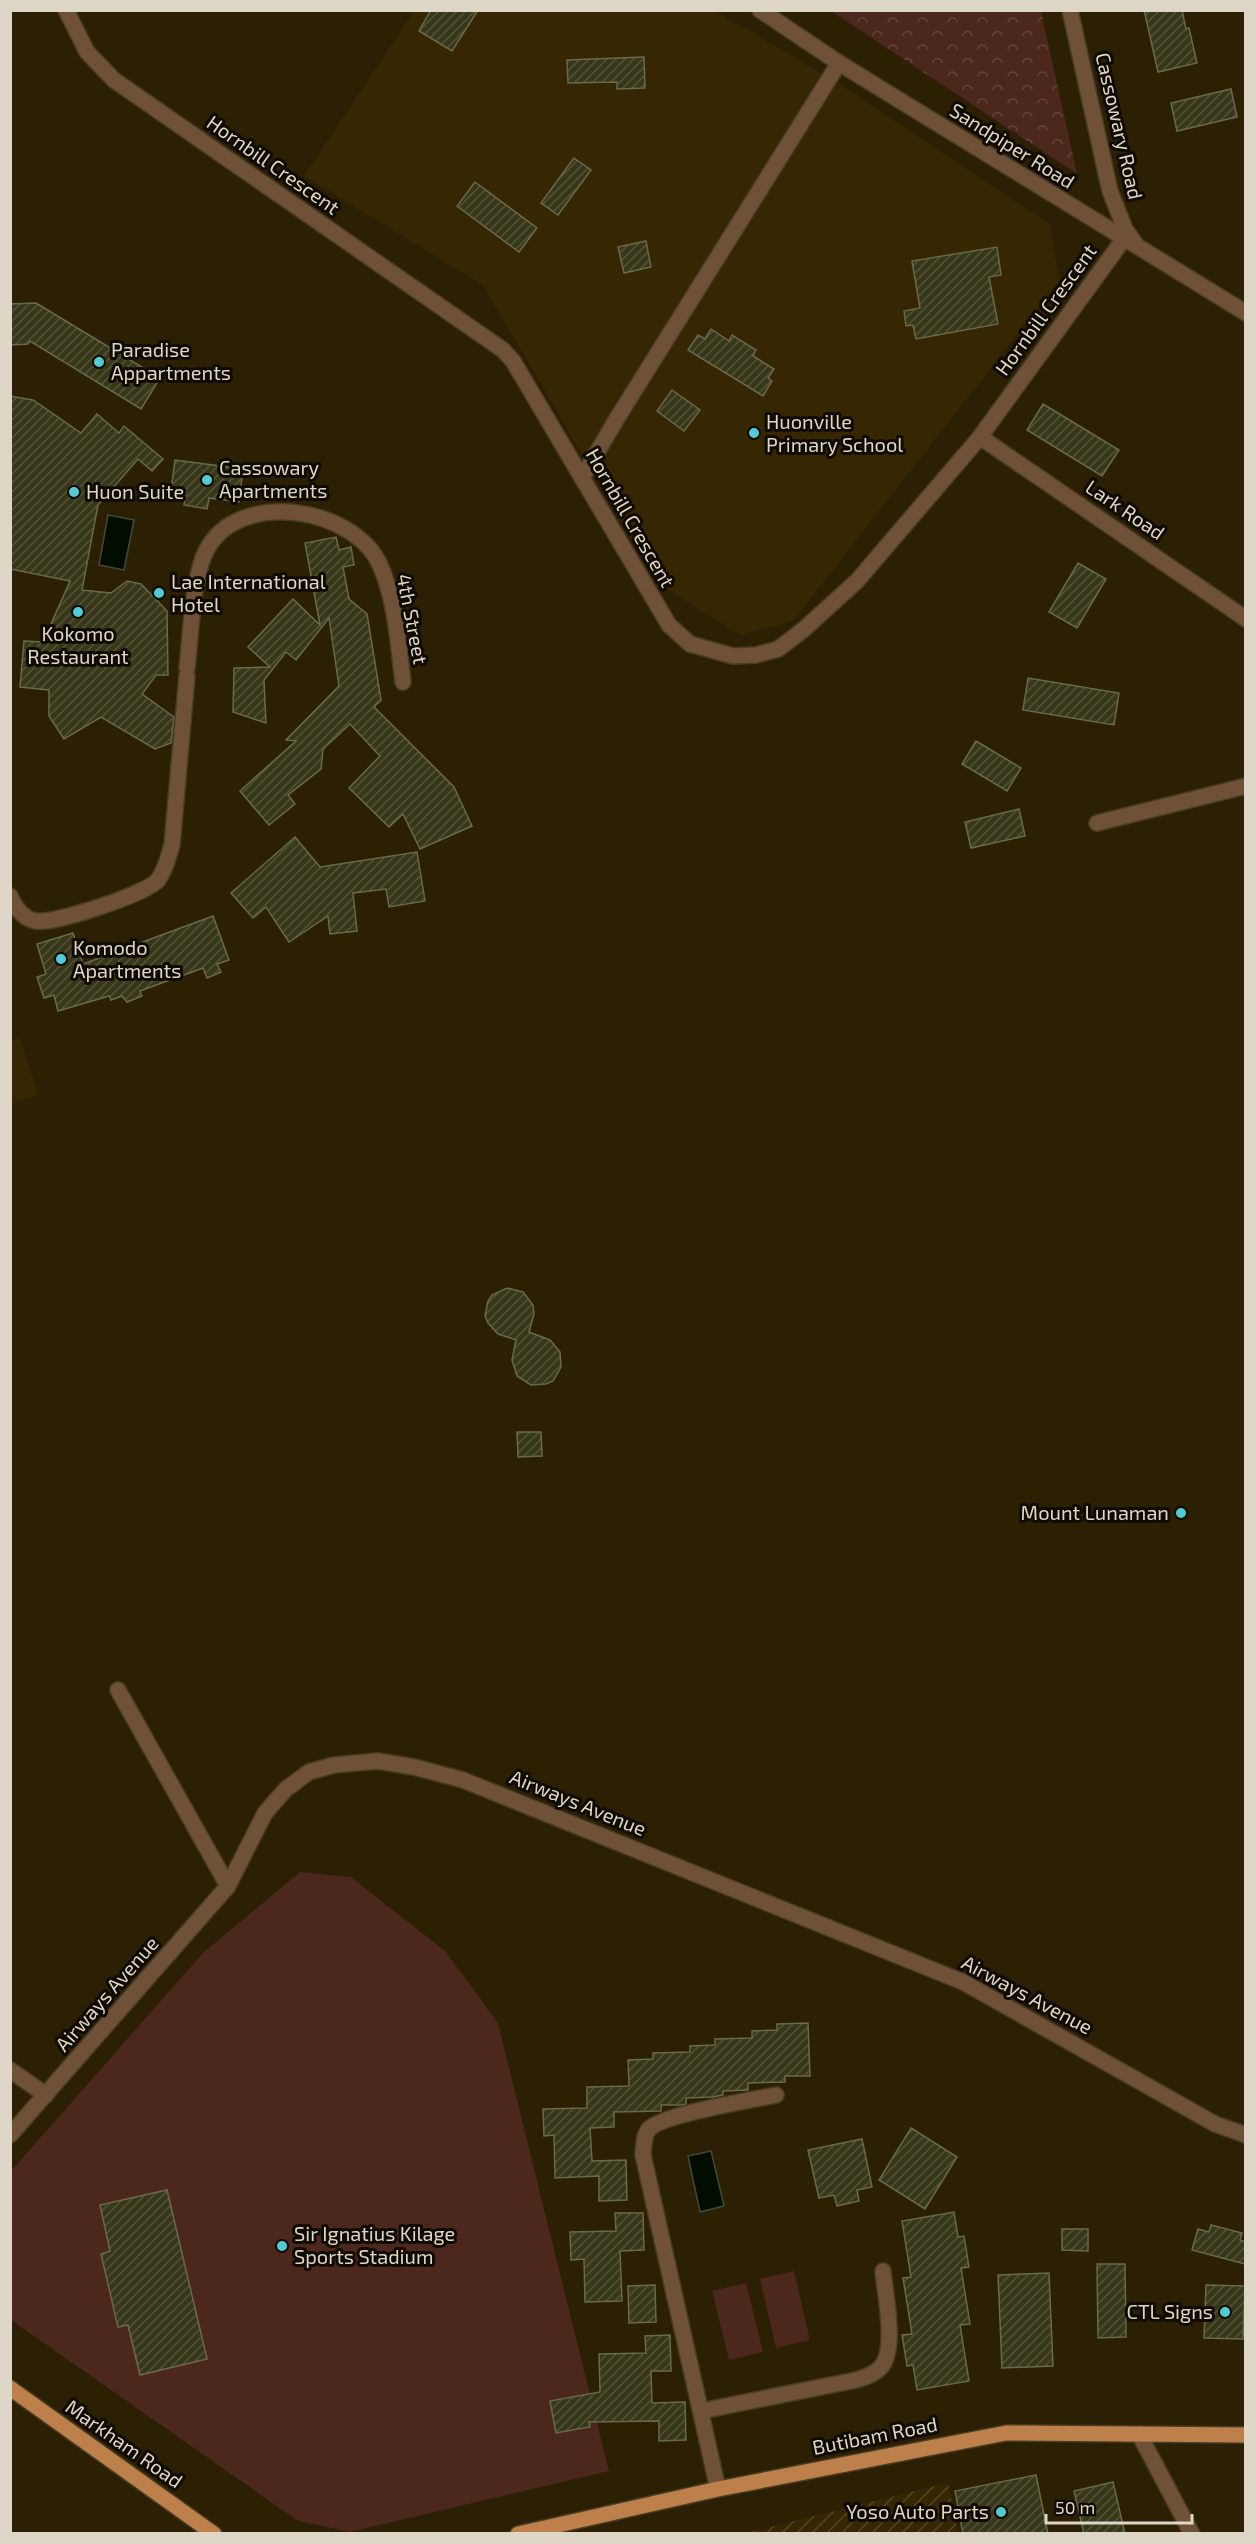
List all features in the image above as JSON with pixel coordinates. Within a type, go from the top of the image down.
[{"type":"main road","name":"Markham Road","points":[[10,2388],[214,2534]]},
{"type":"main road","name":"Butibam Road","points":[[518,2534],[576,2527],[718,2488],[1006,2433],[1245,2435]]},
{"type":"street","name":"Hornbill Crescent","points":[[66,10],[87,52],[114,80],[503,350],[513,361],[669,625],[690,645],[733,656],[756,655],[778,649],[803,630],[857,581],[980,437],[1123,240]]},
{"type":"street","name":"Sandpiper Road","points":[[760,10],[839,63],[1123,240],[1245,313]]},
{"type":"street","name":"Cassowary Road","points":[[1070,10],[1110,191],[1125,229],[1138,247]]},
{"type":"street","points":[[582,478],[839,63]]},
{"type":"street","name":"Lark Road","points":[[980,437],[1245,619]]},
{"type":"street","name":"4th Street","points":[[10,896],[21,914],[33,921],[68,917],[141,891],[157,881],[166,867],[172,845],[187,672],[201,566],[207,550],[216,537],[240,520],[257,513],[282,512],[323,519],[350,534],[370,550],[380,565],[392,605],[403,682]]},
{"type":"street","points":[[1096,823],[1245,786]]},
{"type":"street","points":[[118,1690],[228,1886]]},
{"type":"street","name":"Airways Avenue","points":[[10,2134],[228,1886],[266,1813],[286,1789],[309,1772],[334,1765],[378,1761],[414,1767],[474,1784],[963,1982],[1215,2124],[1245,2135]]},
{"type":"street","points":[[10,2070],[46,2095]]},
{"type":"street","points":[[718,2488],[643,2155],[644,2139],[649,2129],[675,2117],[776,2095]]},
{"type":"street","points":[[701,2411],[856,2380],[873,2374],[882,2366],[888,2355],[889,2341],[883,2271]]},
{"type":"street","points":[[1138,2434],[1192,2534]]},
{"type":"shaded area","name":"Huonville Primary School","points":[[414,11],[715,11],[840,84],[1050,224],[1059,281],[793,621],[740,635],[656,582],[483,285],[304,176]]},
{"type":"shaded area","points":[[108,515],[134,520],[124,570],[99,565]]},
{"type":"shaded area","points":[[20,1038],[38,1095],[11,1104],[11,1040]]},
{"type":"shaded area","points":[[711,2151],[724,2206],[700,2212],[688,2156]]},
{"type":"shaded area","points":[[947,2483],[958,2533],[746,2533]]},
{"type":"green space","points":[[831,11],[1041,11],[1077,174]]},
{"type":"green space","name":"Sir Ignatius Kilage Sports Stadium","points":[[300,1872],[351,1877],[446,1952],[498,2023],[609,2471],[350,2532],[298,2521],[11,2320],[11,2171],[203,1953]]},
{"type":"green space","points":[[794,2271],[810,2340],[776,2348],[760,2279]]},
{"type":"green space","points":[[746,2283],[763,2352],[729,2360],[712,2291]]},
{"type":"building","points":[[431,10],[478,10],[452,51],[419,31]]},
{"type":"building","points":[[1144,10],[1182,10],[1186,29],[1189,28],[1197,63],[1158,72]]},
{"type":"building","points":[[644,57],[645,88],[617,89],[617,82],[568,83],[567,60]]},
{"type":"building","points":[[1231,89],[1237,117],[1177,131],[1171,103]]},
{"type":"building","points":[[574,158],[591,170],[558,215],[541,203]]},
{"type":"building","points":[[475,182],[537,228],[519,252],[457,206]]},
{"type":"building","points":[[646,241],[651,267],[624,273],[618,247]]},
{"type":"building","points":[[997,247],[1001,275],[989,277],[998,324],[916,339],[913,325],[906,326],[904,311],[920,308],[912,261]]},
{"type":"building","name":"Paradise Appartments","points":[[36,303],[160,378],[141,409],[30,341],[28,344],[10,345],[10,304]]},
{"type":"building","points":[[711,329],[729,341],[732,335],[756,350],[753,356],[774,369],[768,378],[772,381],[763,396],[688,350],[698,335],[705,339]]},
{"type":"building","points":[[672,390],[700,410],[684,431],[657,411]]},
{"type":"building","points":[[10,396],[33,400],[81,433],[97,414],[119,433],[124,426],[163,459],[152,471],[138,459],[98,505],[82,590],[111,593],[127,581],[141,584],[167,611],[168,675],[156,675],[142,694],[174,717],[171,743],[155,749],[101,717],[64,739],[49,716],[49,690],[20,687],[24,641],[43,642],[70,581],[10,569]]},
{"type":"building","points":[[1043,404],[1119,450],[1102,476],[1027,430]]},
{"type":"building","name":"Cassowary Apartments","points":[[175,460],[243,469],[239,502],[209,498],[207,509],[184,505],[186,492],[171,490]]},
{"type":"building","points":[[336,537],[339,550],[351,547],[354,565],[343,567],[349,599],[367,614],[381,700],[374,707],[454,787],[472,826],[420,849],[403,814],[389,827],[349,788],[380,756],[350,724],[323,749],[321,769],[288,795],[295,804],[269,825],[240,791],[296,741],[286,740],[339,686],[329,618],[296,660],[286,652],[264,680],[266,723],[233,712],[234,668],[270,667],[248,647],[293,599],[320,625],[305,543]]},
{"type":"building","points":[[1078,563],[1106,579],[1077,628],[1049,612]]},
{"type":"building","points":[[1028,678],[1119,693],[1114,725],[1023,710]]},
{"type":"building","points":[[976,741],[1021,768],[1007,791],[962,764]]},
{"type":"building","points":[[1019,809],[1025,836],[971,848],[965,822]]},
{"type":"building","points":[[295,837],[320,867],[417,852],[425,901],[389,907],[386,889],[353,893],[357,931],[330,934],[328,916],[289,942],[266,907],[253,918],[231,893]]},
{"type":"building","points":[[213,916],[229,960],[217,964],[221,972],[207,978],[203,968],[140,991],[142,996],[127,1002],[122,996],[111,1000],[109,996],[58,1011],[54,995],[44,998],[37,977],[46,974],[37,944],[73,933],[83,964]]},
{"type":"building","points":[[507,1288],[523,1292],[533,1305],[534,1314],[529,1332],[550,1340],[560,1352],[561,1367],[553,1381],[531,1385],[517,1376],[512,1360],[516,1340],[498,1334],[488,1323],[485,1316],[488,1301],[492,1295]]},
{"type":"building","points":[[517,1432],[541,1432],[542,1456],[518,1457]]},
{"type":"building","points":[[808,2023],[810,2076],[785,2076],[785,2082],[748,2083],[748,2090],[723,2091],[723,2095],[713,2097],[686,2098],[686,2104],[683,2105],[661,2105],[661,2111],[614,2112],[614,2127],[590,2128],[592,2161],[626,2160],[627,2200],[599,2201],[599,2176],[555,2178],[554,2135],[544,2136],[543,2109],[587,2108],[587,2087],[629,2086],[628,2060],[653,2059],[653,2053],[690,2052],[690,2046],[715,2045],[715,2039],[752,2038],[752,2031],[777,2030],[777,2024]]},
{"type":"building","points":[[911,2128],[957,2157],[925,2209],[879,2180]]},
{"type":"building","points":[[862,2139],[872,2187],[857,2190],[859,2201],[837,2206],[834,2195],[819,2198],[808,2150]]},
{"type":"building","points":[[167,2190],[207,2359],[140,2375],[128,2325],[118,2327],[101,2254],[110,2251],[100,2205]]},
{"type":"building","points":[[954,2212],[958,2237],[964,2236],[969,2267],[961,2268],[970,2324],[960,2325],[969,2381],[917,2390],[913,2365],[907,2366],[902,2335],[912,2334],[903,2278],[911,2277],[902,2221]]},
{"type":"building","points":[[615,2213],[643,2213],[644,2250],[620,2251],[622,2301],[585,2302],[584,2259],[571,2260],[570,2232],[616,2231]]},
{"type":"building","points":[[1211,2225],[1242,2233],[1240,2240],[1245,2242],[1245,2264],[1192,2250],[1198,2229],[1209,2232]]},
{"type":"building","points":[[1062,2229],[1088,2229],[1088,2251],[1062,2250]]},
{"type":"building","points":[[1097,2264],[1125,2264],[1126,2337],[1098,2338]]},
{"type":"building","points":[[1049,2273],[1053,2366],[1002,2368],[998,2275]]},
{"type":"building","points":[[655,2285],[656,2322],[629,2323],[628,2286]]},
{"type":"building","name":"CTL Signs","points":[[1206,2285],[1245,2286],[1243,2339],[1204,2338]]},
{"type":"building","points":[[670,2335],[671,2371],[651,2371],[652,2403],[685,2402],[686,2440],[659,2441],[659,2421],[589,2422],[590,2427],[556,2433],[550,2401],[600,2392],[599,2354],[646,2353],[645,2336]]},
{"type":"building","name":"Yoso Auto Parts","points":[[1036,2475],[1048,2534],[963,2534],[955,2491]]},
{"type":"building","points":[[1113,2482],[1125,2534],[1084,2534],[1074,2491]]},
{"type":"place","name":"Paradise Appartments","points":[[99,362]]},
{"type":"place","name":"Huonville Primary School","points":[[754,433]]},
{"type":"place","name":"Cassowary Apartments","points":[[207,480]]},
{"type":"place","name":"Huon Suite","points":[[74,492]]},
{"type":"place","name":"Lae International Hotel","points":[[159,593]]},
{"type":"place","name":"Kokomo Restaurant","points":[[78,612]]},
{"type":"place","name":"Komodo Apartments","points":[[61,959]]},
{"type":"place","name":"Mount Lunaman","points":[[1181,1513]]},
{"type":"place","name":"Sir Ignatius Kilage Sports Stadium","points":[[282,2246]]},
{"type":"place","name":"CTL Signs","points":[[1225,2312]]},
{"type":"place","name":"Yoso Auto Parts","points":[[1001,2512]]}]
